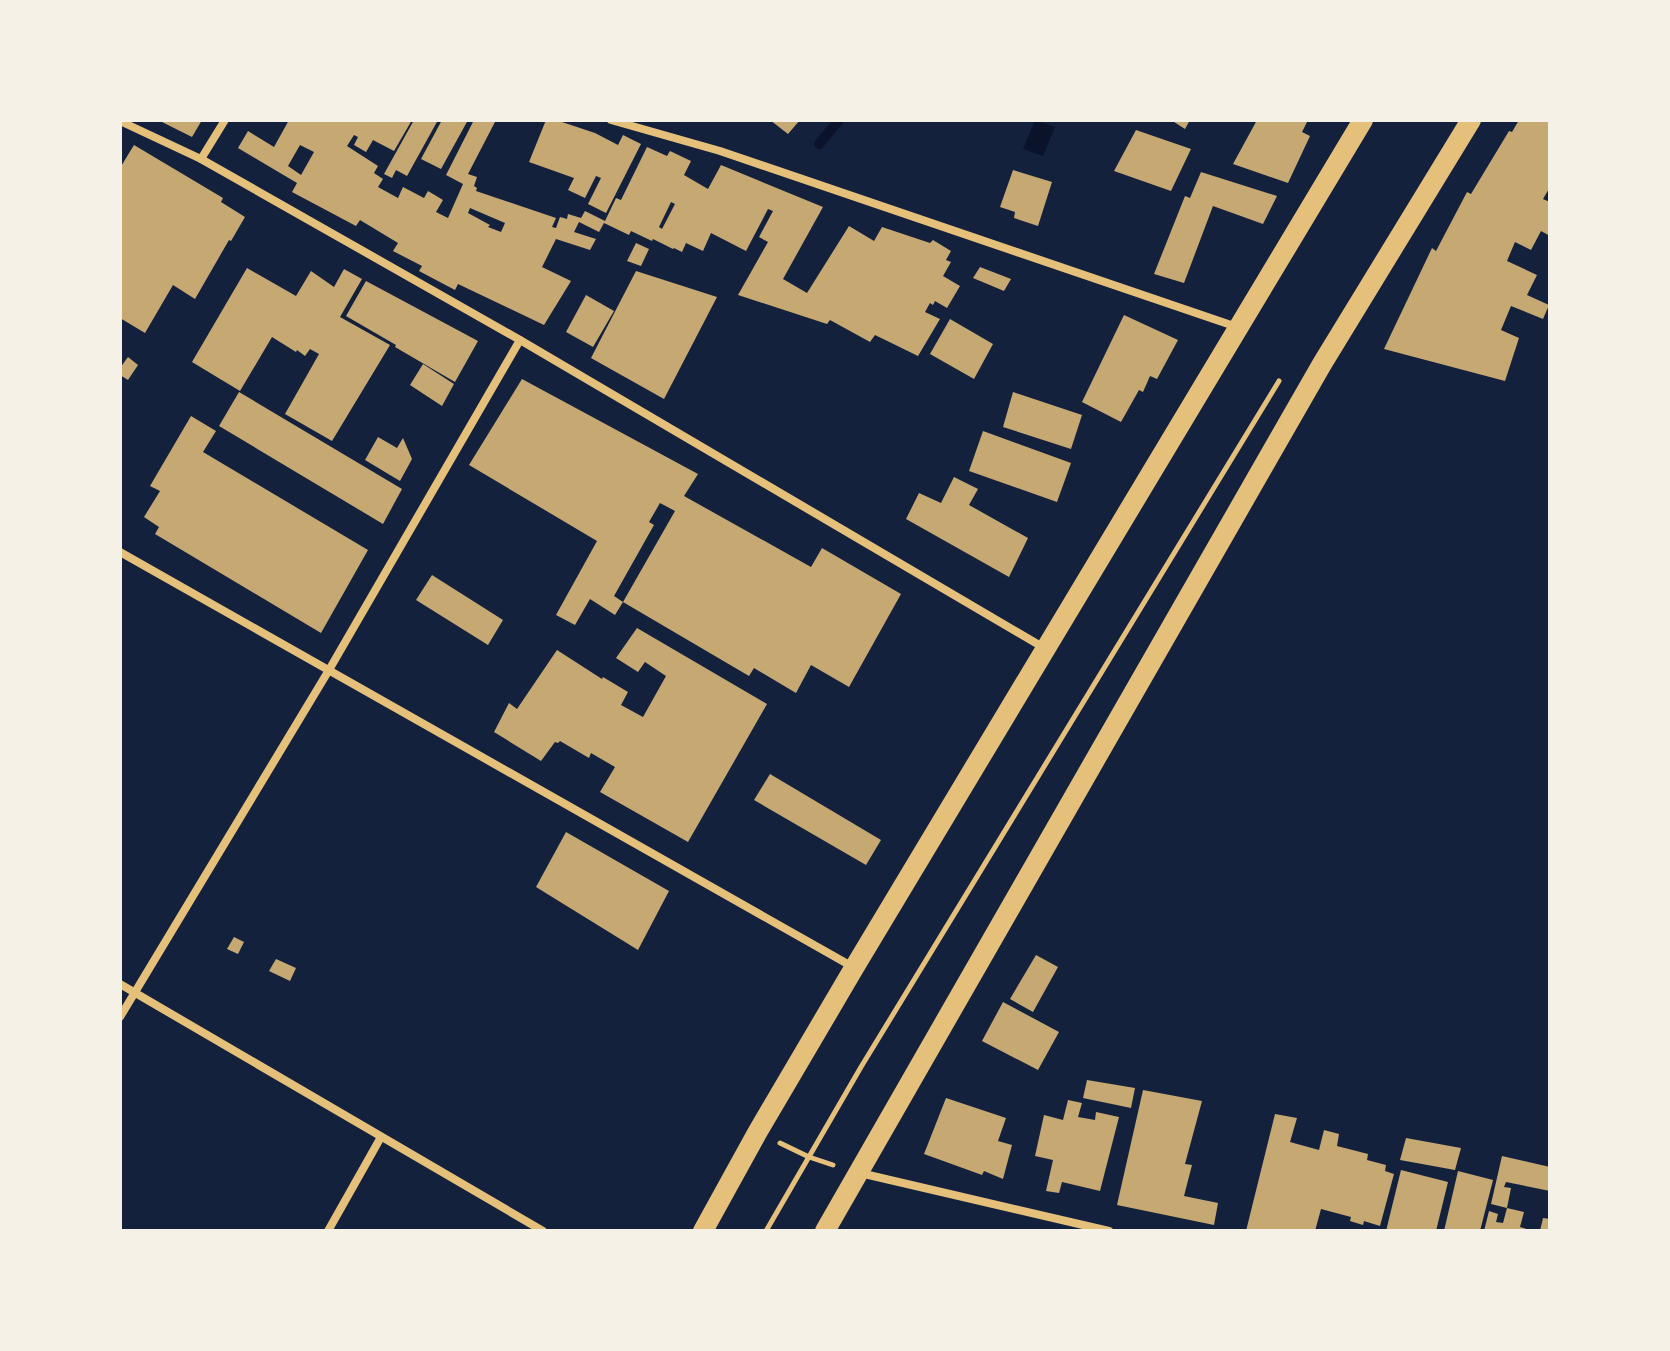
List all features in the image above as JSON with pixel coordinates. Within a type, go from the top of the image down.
[{"type":"main road","points":[[703,1231],[854,968],[1363,120]]},
{"type":"main road","points":[[825,1231],[1322,364],[1471,120]]},
{"type":"street","points":[[201,159],[225,120]]},
{"type":"street","points":[[611,120],[720,151],[1238,327]]},
{"type":"street","points":[[120,121],[201,159],[520,340],[1046,650]]},
{"type":"street","points":[[120,1017],[329,670],[520,340]]},
{"type":"street","points":[[120,552],[854,968]]},
{"type":"street","points":[[120,984],[543,1231]]},
{"type":"street","points":[[328,1231],[381,1137]]},
{"type":"street","points":[[859,1173],[1109,1231]]},
{"type":"path","points":[[766,1231],[878,1040],[1281,377]]},
{"type":"path","points":[[757,1133],[809,1157],[859,1173]]},
{"type":"water","points":[[1035,120],[1055,127],[1043,156],[1023,149]]},
{"type":"building","points":[[158,120],[202,120],[192,137]]},
{"type":"building","points":[[289,120],[412,120],[394,151],[373,140],[366,152],[354,145],[358,137],[354,135],[347,146],[378,166],[374,173],[383,179],[378,187],[398,198],[403,187],[424,198],[428,191],[443,200],[436,212],[448,218],[463,184],[446,175],[474,120],[496,120],[468,174],[477,177],[476,191],[556,218],[552,227],[556,228],[560,217],[567,219],[568,214],[581,218],[585,211],[605,221],[616,198],[621,200],[647,147],[667,156],[670,151],[691,161],[684,175],[708,189],[721,165],[823,207],[783,279],[807,293],[849,226],[874,241],[882,227],[930,243],[933,240],[951,251],[946,260],[951,262],[943,276],[960,286],[947,308],[935,301],[933,305],[930,303],[925,312],[940,319],[918,356],[875,335],[870,342],[830,320],[827,324],[738,295],[768,242],[759,237],[773,211],[768,209],[746,251],[711,233],[703,251],[686,243],[682,252],[631,231],[629,235],[604,223],[599,232],[579,222],[574,232],[596,239],[590,250],[556,239],[542,267],[571,281],[544,325],[458,284],[455,290],[419,271],[422,266],[393,251],[398,243],[360,220],[356,226],[292,192],[297,183],[238,148],[248,131],[274,147]],"holes":[[[300,145],[314,152],[301,175],[288,166]],[[671,202],[675,204],[662,229],[659,227]],[[470,208],[505,223],[501,232],[468,213]]]},
{"type":"building","points":[[414,120],[438,120],[407,176],[396,170],[392,178],[384,174]]},
{"type":"building","points":[[442,120],[468,120],[441,169],[421,159]]},
{"type":"building","points":[[546,120],[556,120],[595,133],[618,145],[623,135],[641,144],[606,213],[588,204],[601,178],[596,176],[585,198],[568,190],[574,178],[529,162]]},
{"type":"building","points":[[770,120],[800,120],[788,134]]},
{"type":"building","points":[[1171,120],[1190,120],[1185,129]]},
{"type":"building","points":[[1257,120],[1308,120],[1302,132],[1310,136],[1288,183],[1233,164]]},
{"type":"building","points":[[1519,120],[1550,120],[1550,187],[1543,199],[1550,202],[1550,236],[1541,231],[1531,250],[1515,242],[1507,261],[1537,275],[1527,295],[1549,305],[1543,319],[1511,306],[1501,330],[1519,338],[1505,381],[1384,349],[1432,248],[1436,251],[1467,192],[1471,194],[1509,131],[1512,132]]},
{"type":"building","points":[[1136,130],[1191,149],[1171,191],[1114,171]]},
{"type":"building","points":[[134,145],[223,198],[221,202],[245,217],[195,299],[173,285],[145,333],[120,318],[120,168]]},
{"type":"building","points":[[1013,170],[1052,182],[1038,226],[1014,218],[1015,212],[1000,207]]},
{"type":"building","points":[[1201,172],[1277,196],[1263,224],[1213,206],[1184,283],[1154,274],[1185,196],[1190,198]]},
{"type":"building","points":[[636,243],[649,249],[641,266],[627,261]]},
{"type":"building","points":[[980,267],[1011,279],[1004,291],[973,278]]},
{"type":"building","points":[[247,268],[296,296],[311,271],[334,287],[344,269],[362,279],[340,317],[390,345],[332,441],[285,414],[319,354],[310,349],[305,356],[272,337],[240,391],[192,362]]},
{"type":"building","points":[[636,271],[717,297],[664,399],[591,358]]},
{"type":"building","points":[[366,281],[478,341],[455,382],[346,316]]},
{"type":"building","points":[[586,295],[614,311],[593,347],[566,332]]},
{"type":"building","points":[[1124,315],[1178,340],[1157,379],[1150,376],[1143,392],[1139,390],[1121,422],[1082,402]]},
{"type":"building","points":[[950,319],[993,344],[974,379],[930,354]]},
{"type":"building","points":[[128,357],[138,365],[128,380],[120,375],[120,368]]},
{"type":"building","points":[[423,364],[454,384],[442,406],[410,385]]},
{"type":"building","points":[[522,379],[698,474],[684,496],[811,567],[822,548],[901,594],[849,687],[811,665],[796,693],[754,668],[749,676],[623,602],[615,615],[590,599],[575,625],[556,615],[597,541],[469,465]],"holes":[[[660,503],[675,511],[623,602],[614,596],[654,525],[649,522]]]},
{"type":"building","points":[[239,392],[402,489],[383,524],[219,426]]},
{"type":"building","points":[[1013,392],[1082,415],[1071,449],[1003,427]]},
{"type":"building","points":[[191,416],[216,431],[203,452],[368,550],[321,633],[155,534],[159,527],[144,517],[160,491],[150,486]]},
{"type":"building","points":[[983,431],[1071,463],[1057,502],[969,471]]},
{"type":"building","points":[[378,437],[397,448],[403,438],[412,459],[400,481],[365,460]]},
{"type":"building","points":[[954,477],[978,489],[969,505],[1028,538],[1009,577],[906,519],[919,493],[941,503]]},
{"type":"building","points":[[432,575],[503,620],[488,645],[416,600]]},
{"type":"building","points":[[637,628],[767,704],[688,842],[600,792],[615,767],[591,753],[589,758],[560,741],[555,742],[541,761],[494,732],[509,703],[517,709],[557,650],[628,692],[621,705],[643,717],[666,676],[645,662],[638,672],[616,658]]},
{"type":"building","points":[[770,774],[881,840],[866,865],[754,800]]},
{"type":"building","points":[[566,832],[669,891],[638,950],[536,887]]},
{"type":"building","points":[[234,937],[244,942],[238,954],[227,949]]},
{"type":"building","points":[[1036,955],[1058,967],[1033,1012],[1010,999]]},
{"type":"building","points":[[276,959],[296,968],[290,981],[269,971]]},
{"type":"building","points":[[1003,1002],[1059,1032],[1038,1070],[982,1041]]},
{"type":"building","points":[[1087,1080],[1135,1088],[1131,1108],[1083,1098]]},
{"type":"building","points":[[1143,1090],[1202,1101],[1185,1164],[1192,1165],[1184,1196],[1218,1203],[1214,1225],[1117,1205]]},
{"type":"building","points":[[946,1098],[1006,1118],[998,1141],[1012,1145],[1003,1179],[984,1171],[982,1175],[924,1154]]},
{"type":"building","points":[[1068,1100],[1082,1103],[1078,1117],[1095,1120],[1096,1112],[1119,1117],[1100,1191],[1062,1182],[1059,1193],[1046,1191],[1053,1160],[1035,1156],[1044,1115],[1063,1120]]},
{"type":"building","points":[[1275,1114],[1297,1118],[1290,1142],[1319,1150],[1324,1130],[1339,1134],[1337,1146],[1368,1154],[1367,1160],[1386,1165],[1385,1171],[1394,1174],[1380,1226],[1364,1221],[1363,1225],[1350,1221],[1351,1217],[1321,1209],[1315,1231],[1246,1231]]},
{"type":"building","points":[[1406,1138],[1461,1148],[1455,1170],[1400,1160]]},
{"type":"building","points":[[1502,1156],[1550,1167],[1550,1191],[1506,1182],[1504,1187],[1511,1188],[1507,1208],[1491,1204]]},
{"type":"building","points":[[1401,1170],[1448,1182],[1436,1231],[1386,1231]]},
{"type":"building","points":[[1458,1171],[1493,1180],[1480,1231],[1444,1231]]},
{"type":"building","points":[[1507,1208],[1524,1212],[1520,1227],[1533,1231],[1484,1231],[1489,1211],[1498,1214],[1496,1222],[1503,1223]]},
{"type":"building","points":[[1543,1218],[1550,1219],[1550,1231],[1540,1231]]},
{"type":"waterway","points":[[819,144],[839,120]]}]
